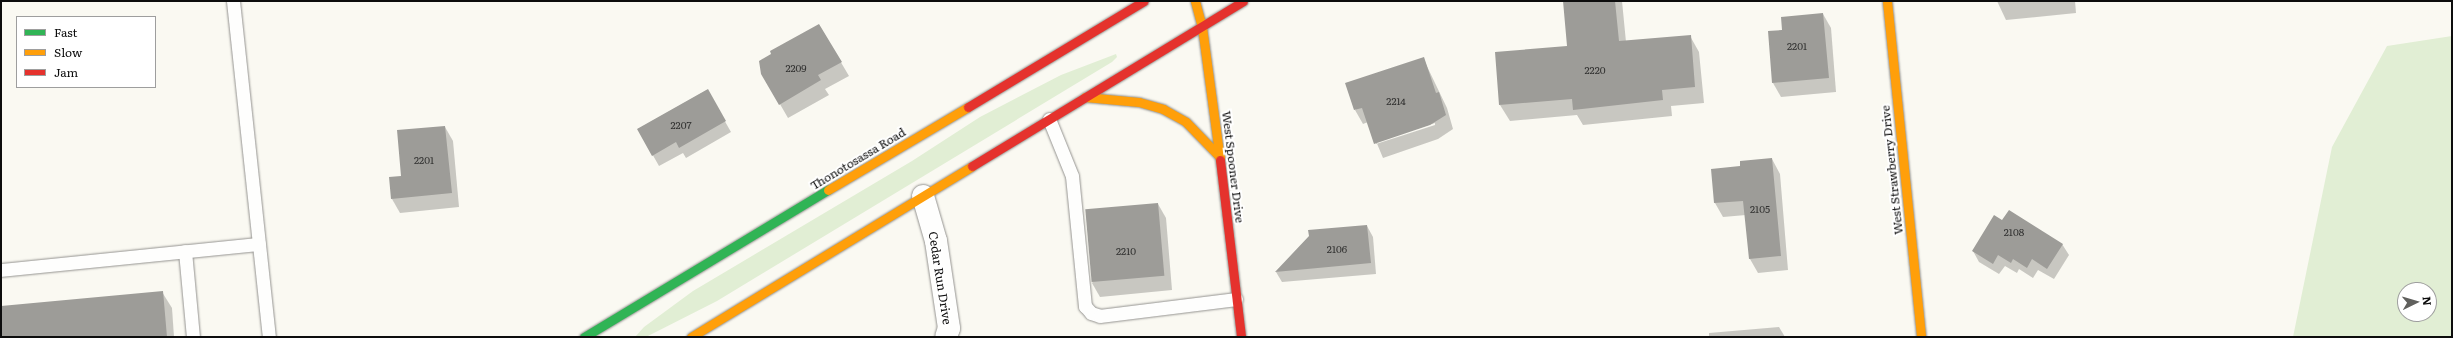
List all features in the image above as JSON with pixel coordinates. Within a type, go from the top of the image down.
[{"type":"main road","name":"Thonotosassa Road","points":[[584,337],[1144,1]]},
{"type":"main road","name":"West Spooner Drive","points":[[1195,1],[1202,27],[1220,157],[1241,337]]},
{"type":"main road","points":[[691,337],[1243,1]]},
{"type":"main road","name":"West Strawberry Drive","points":[[1887,1],[1921,337]]},
{"type":"main road","points":[[1085,97],[1139,102],[1163,109],[1186,122],[1220,157]]},
{"type":"street","name":"Cedar Run Drive","points":[[923,196],[936,242],[949,328],[946,337]]},
{"type":"lane","points":[[233,1],[269,337]]},
{"type":"lane","points":[[1049,119],[1072,176],[1085,306],[1091,313],[1100,316],[1236,299]]},
{"type":"lane","points":[[1,270],[259,244]]},
{"type":"lane","points":[[185,252],[193,337]]},
{"type":"green space","points":[[2452,36],[2452,337],[2293,337],[2332,147],[2387,46]]},
{"type":"green space","points":[[1116,54],[1117,57],[1112,62],[717,301],[646,337],[635,337],[644,327],[693,291],[912,161],[980,117],[1061,75]]},
{"type":"building","points":[[1563,1],[1615,1],[1619,41],[1691,35],[1695,87],[1662,90],[1663,100],[1573,110],[1572,99],[1499,105],[1495,52],[1567,46]]},
{"type":"building","points":[[1823,13],[1829,78],[1772,83],[1768,31],[1782,30],[1781,17]]},
{"type":"building","points":[[819,24],[842,62],[818,75],[821,80],[779,105],[761,74],[759,61],[771,54],[770,51]]},
{"type":"building","points":[[1424,57],[1436,93],[1439,92],[1446,115],[1430,125],[1374,144],[1362,108],[1354,110],[1345,83]]},
{"type":"building","points":[[708,89],[726,121],[679,148],[676,142],[652,156],[637,129]]},
{"type":"building","points":[[445,126],[452,193],[391,199],[389,177],[401,176],[397,130]]},
{"type":"building","points":[[1772,158],[1781,256],[1749,259],[1743,201],[1714,203],[1711,169],[1740,166],[1740,161]]},
{"type":"building","points":[[1158,203],[1164,276],[1092,282],[1085,209]]},
{"type":"building","points":[[2009,210],[2063,244],[2047,269],[2032,259],[2027,268],[2013,259],[2011,263],[1998,255],[1993,264],[1972,251],[1994,215],[2002,220]]},
{"type":"building","points":[[1367,225],[1371,263],[1275,272],[1309,236],[1308,230]]},
{"type":"building","points":[[163,291],[167,337],[1,337],[1,306]]},
{"type":"traffic: fast","points":[[584,337],[828,190]]},
{"type":"traffic: slow","points":[[1195,1],[1202,27],[1220,160]]},
{"type":"traffic: slow","points":[[1887,1],[1921,337]]},
{"type":"traffic: slow","points":[[1085,97],[1139,102],[1163,109],[1186,122],[1220,157]]},
{"type":"traffic: slow","points":[[828,190],[968,107]]},
{"type":"traffic: slow","points":[[691,337],[972,166]]},
{"type":"traffic: jam","points":[[968,107],[1144,1]]},
{"type":"traffic: jam","points":[[972,166],[1243,1]]},
{"type":"traffic: jam","points":[[1220,160],[1241,337]]}]
